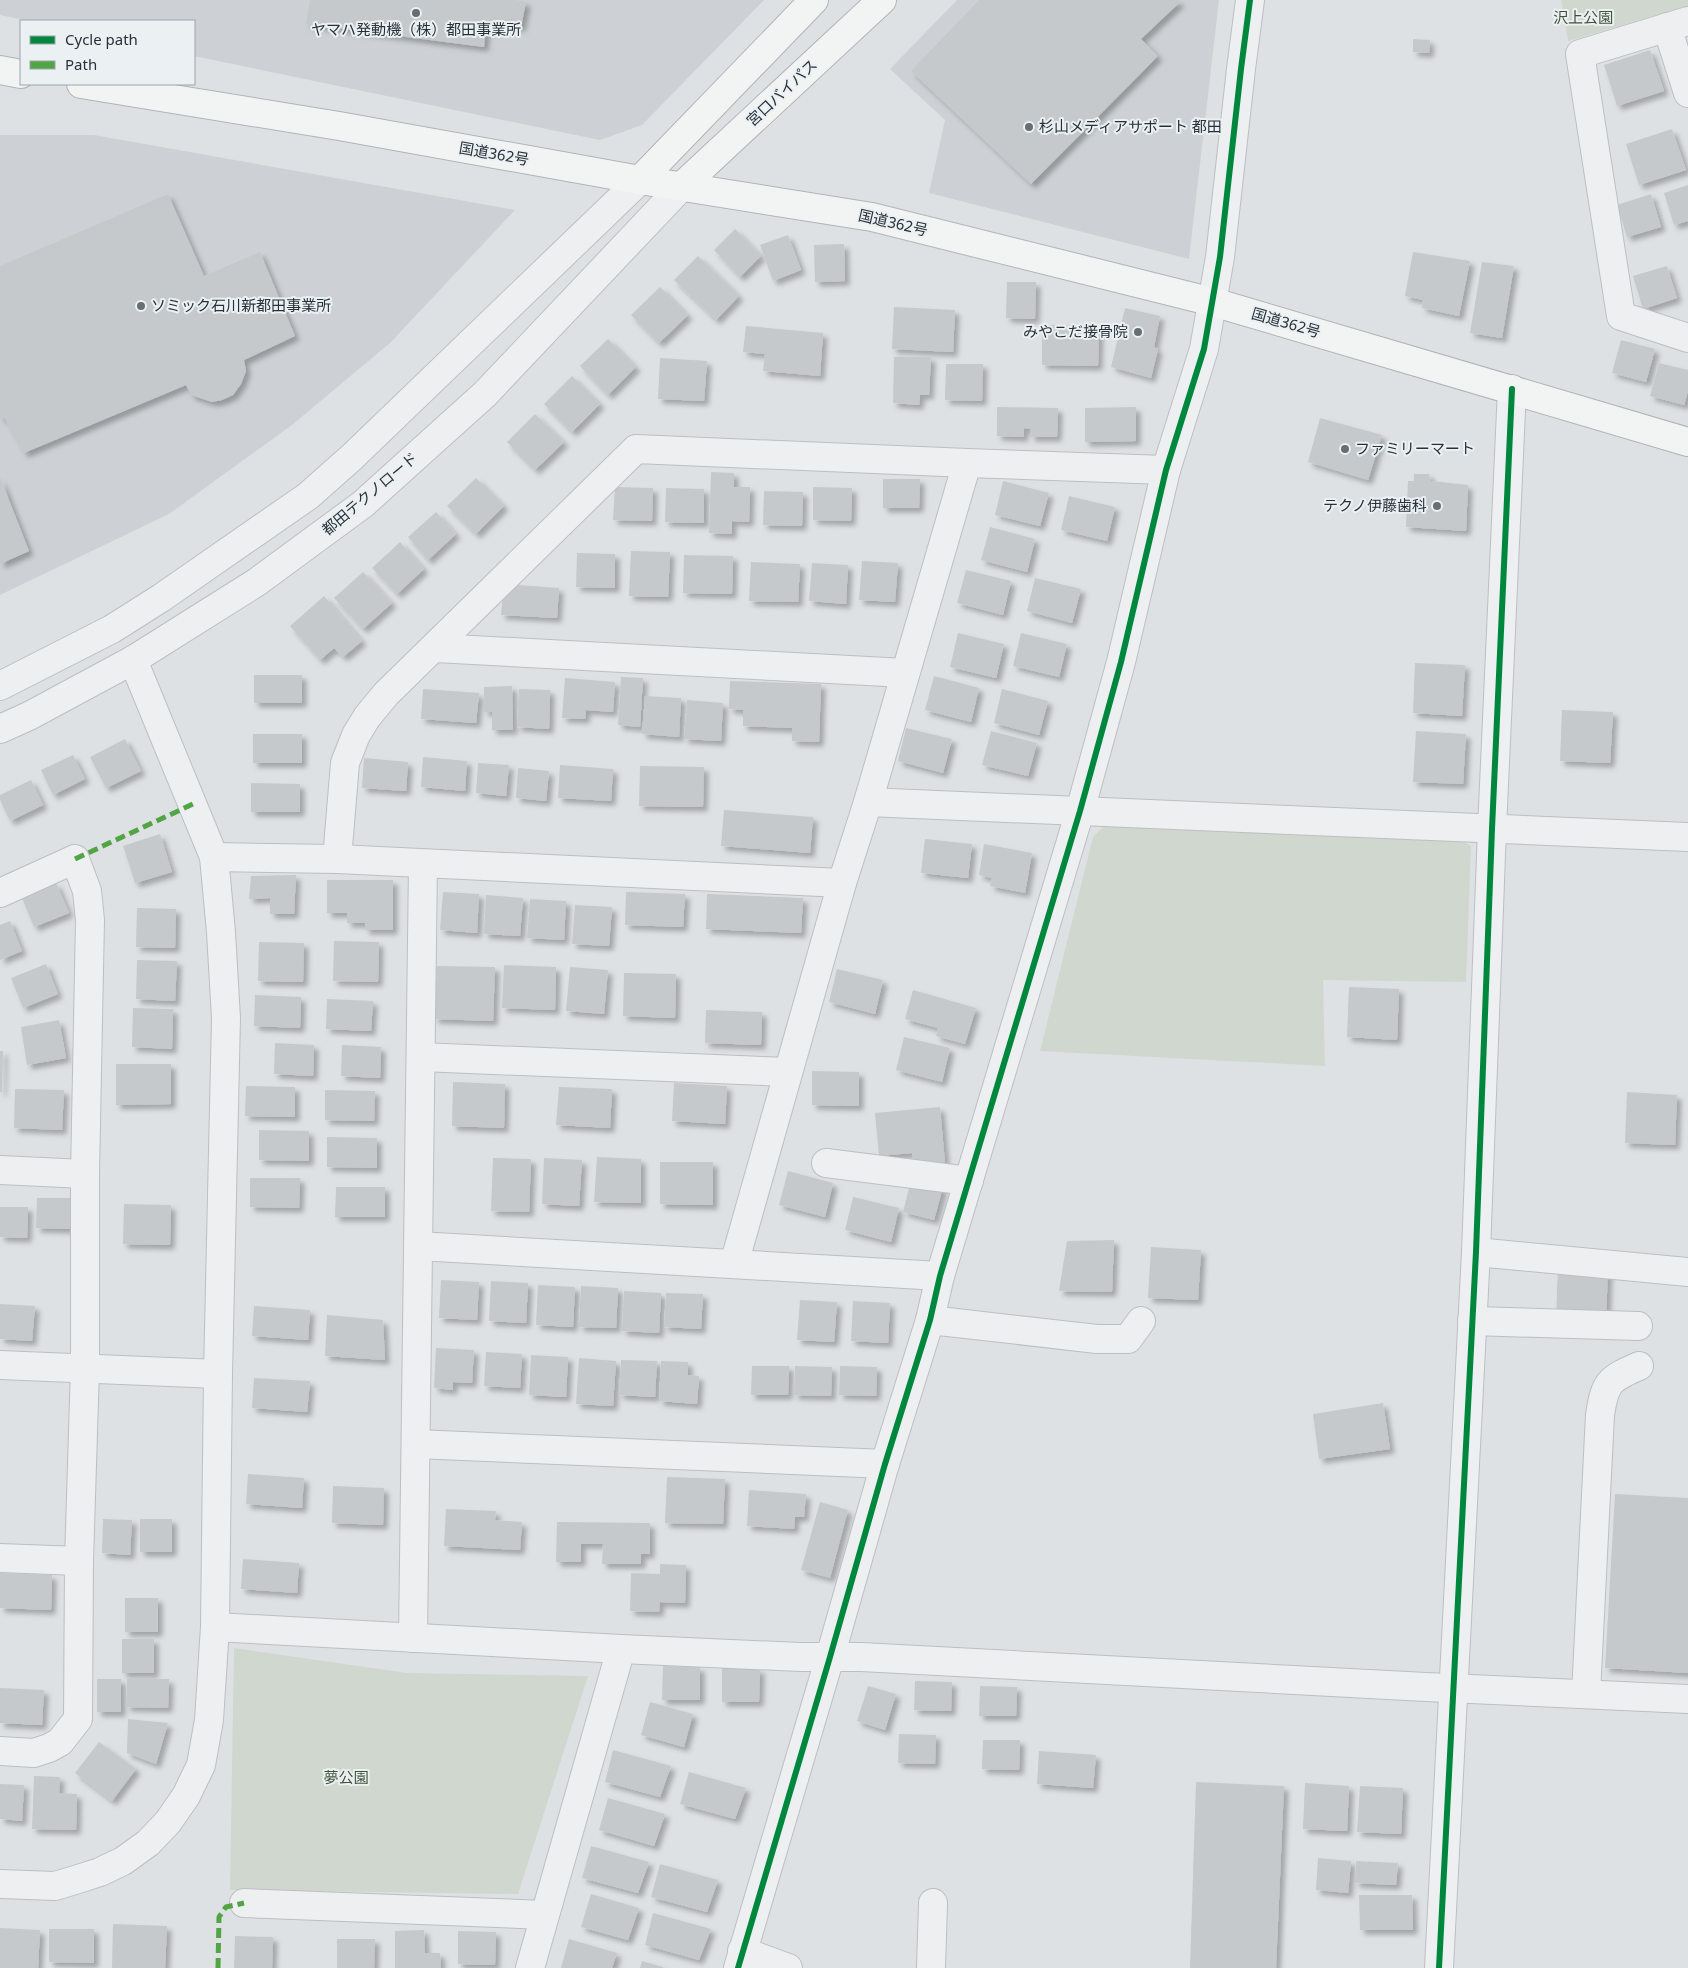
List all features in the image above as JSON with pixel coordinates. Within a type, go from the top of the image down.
[{"type":"highway","points":[[640,180],[814,0]]},
{"type":"highway","name":"宮口バイパス","points":[[682,186],[882,0]]},
{"type":"highway","points":[[0,70],[20,74]]},
{"type":"highway","name":"国道362号","points":[[87,85],[339,126],[640,180],[872,217],[1213,302],[1688,442]]},
{"type":"street","points":[[788,1968],[740,1960],[830,1657],[884,1464],[930,1320],[940,1276],[1080,810],[1122,662],[1166,470],[1204,349],[1220,257],[1240,69],[1250,0]]},
{"type":"street","points":[[1688,93],[1678,24],[1580,54],[1621,316],[1688,338]]},
{"type":"street","points":[[0,686],[112,629],[231,551],[308,496],[360,450],[640,180]]},
{"type":"street","name":"都田テクノロード","points":[[0,730],[133,660],[258,582],[363,504],[485,394],[682,186]]},
{"type":"street","points":[[1438,1968],[1476,1252],[1492,829],[1512,389]]},
{"type":"street","points":[[337,858],[345,763],[353,742],[367,717],[386,694],[636,449],[1166,470]]},
{"type":"street","points":[[734,1264],[842,883],[868,802],[904,673],[967,463]]},
{"type":"street","points":[[435,648],[904,673]]},
{"type":"street","points":[[0,1884],[55,1886],[100,1872],[123,1861],[148,1843],[168,1822],[186,1796],[201,1765],[209,1720],[215,1627],[218,1374],[226,1018],[221,932],[214,857],[133,660]]},
{"type":"street","points":[[868,802],[1688,837]]},
{"type":"street","points":[[214,857],[337,858],[423,864],[842,883]]},
{"type":"street","points":[[0,893],[75,860],[86,891],[90,920],[85,1174],[85,1368],[79,1561],[78,1719],[60,1742],[49,1748],[34,1753],[0,1751]]},
{"type":"street","points":[[413,1638],[423,864]]},
{"type":"street","points":[[421,1057],[788,1072]]},
{"type":"street","points":[[826,1163],[969,1181]]},
{"type":"street","points":[[0,1170],[85,1174]]},
{"type":"street","points":[[418,1246],[940,1276]]},
{"type":"street","points":[[1476,1252],[1688,1272]]},
{"type":"street","points":[[930,1320],[1096,1339],[1128,1339],[1141,1321]]},
{"type":"street","points":[[1472,1321],[1638,1326]]},
{"type":"street","points":[[0,1365],[218,1374]]},
{"type":"street","points":[[1586,1694],[1600,1414],[1604,1392],[1615,1377],[1639,1366]]},
{"type":"street","points":[[416,1444],[884,1464]]},
{"type":"street","points":[[0,1558],[79,1561]]},
{"type":"street","points":[[215,1627],[622,1649],[861,1657],[1688,1699]]},
{"type":"street","points":[[530,1968],[622,1649]]},
{"type":"street","points":[[244,1902],[545,1915]]},
{"type":"street","points":[[931,1968],[933,1904]]},
{"type":"shaded area","points":[[0,0],[764,0],[642,125],[600,140],[195,56],[195,20],[23,20],[0,15]]},
{"type":"shaded area","points":[[957,0],[1219,0],[1189,259],[929,193],[945,120],[890,69]]},
{"type":"shaded area","points":[[0,135],[94,135],[515,210],[390,343],[292,425],[169,514],[0,595]]},
{"type":"green space","name":"沢上公園","points":[[1561,0],[1688,0],[1688,6],[1568,41]]},
{"type":"green space","points":[[1106,824],[1462,841],[1471,846],[1466,982],[1323,980],[1325,1066],[1040,1051],[1093,837]]},
{"type":"green space","name":"夢公園","points":[[234,1648],[407,1673],[588,1676],[518,1894],[230,1890]]},
{"type":"building","name":"ヤマハ発動機（株）都田事業所","points":[[310,0],[515,0],[526,2],[521,27],[486,25],[484,47],[306,24]]},
{"type":"building","name":"杉山メディアサポート 都田","points":[[979,0],[1178,0],[1180,2],[1141,39],[1158,56],[1031,184],[911,71]]},
{"type":"building","points":[[1413,39],[1430,40],[1429,53],[1413,52]]},
{"type":"building","points":[[1650,50],[1664,91],[1617,106],[1604,65]]},
{"type":"building","points":[[1672,129],[1686,170],[1639,185],[1626,144]]},
{"type":"building","points":[[1688,185],[1688,221],[1674,225],[1664,193]]},
{"type":"building","name":"ソミック石川新都田事業所","points":[[168,194],[204,276],[260,252],[295,336],[244,360],[246,371],[241,384],[233,395],[222,400],[212,402],[191,395],[186,385],[24,453],[4,417],[0,419],[0,266]]},
{"type":"building","points":[[1651,194],[1661,227],[1627,237],[1617,205]]},
{"type":"building","points":[[735,229],[761,256],[740,277],[714,250]]},
{"type":"building","points":[[788,235],[801,270],[773,281],[760,245]]},
{"type":"building","points":[[844,244],[845,281],[815,282],[814,245]]},
{"type":"building","points":[[1413,252],[1470,261],[1459,316],[1422,308],[1423,300],[1405,296]]},
{"type":"building","points":[[698,256],[739,296],[716,320],[674,280]]},
{"type":"building","points":[[1482,262],[1514,266],[1502,338],[1470,333]]},
{"type":"building","points":[[1667,266],[1677,298],[1643,309],[1633,276]]},
{"type":"building","points":[[1007,282],[1036,282],[1035,319],[1006,318]]},
{"type":"building","points":[[660,287],[688,315],[659,343],[631,315]]},
{"type":"building","points":[[894,307],[955,310],[953,352],[892,349]]},
{"type":"building","name":"みやこだ接骨院","points":[[1125,308],[1160,316],[1154,347],[1158,349],[1151,378],[1111,367]]},
{"type":"building","points":[[1042,325],[1099,326],[1098,366],[1042,365]]},
{"type":"building","points":[[746,326],[823,333],[820,376],[763,371],[765,354],[743,352]]},
{"type":"building","points":[[608,339],[636,367],[608,395],[580,366]]},
{"type":"building","points":[[1621,340],[1655,349],[1646,382],[1612,373]]},
{"type":"building","points":[[894,357],[931,357],[929,395],[920,395],[919,405],[893,403]]},
{"type":"building","points":[[660,358],[707,361],[704,401],[658,399]]},
{"type":"building","points":[[1659,363],[1688,370],[1688,391],[1684,405],[1650,396]]},
{"type":"building","points":[[946,364],[983,364],[982,401],[945,400]]},
{"type":"building","points":[[572,376],[600,404],[572,432],[544,404]]},
{"type":"building","points":[[997,407],[1058,408],[1057,437],[1030,437],[1031,429],[1024,428],[1024,437],[997,436]]},
{"type":"building","points":[[1136,407],[1136,441],[1085,442],[1085,408]]},
{"type":"building","points":[[535,414],[564,442],[535,470],[507,442]]},
{"type":"building","name":"ファミリーマート","points":[[1320,418],[1382,435],[1368,480],[1308,462]]},
{"type":"building","points":[[711,472],[734,473],[734,487],[750,487],[749,522],[732,521],[732,534],[709,533]]},
{"type":"building","name":"テクノ伊藤歯科","points":[[1414,474],[1429,474],[1431,481],[1468,485],[1466,531],[1406,527],[1408,481],[1414,481]]},
{"type":"building","points":[[0,477],[29,551],[0,564]]},
{"type":"building","points":[[476,478],[504,506],[476,534],[447,506]]},
{"type":"building","points":[[883,479],[920,479],[919,508],[883,508]]},
{"type":"building","points":[[1003,481],[1049,493],[1040,526],[995,515]]},
{"type":"building","points":[[615,487],[653,488],[652,521],[613,520]]},
{"type":"building","points":[[813,487],[852,488],[851,521],[813,520]]},
{"type":"building","points":[[666,488],[704,489],[704,523],[665,522]]},
{"type":"building","points":[[764,491],[803,492],[802,526],[763,525]]},
{"type":"building","points":[[1069,496],[1115,507],[1107,541],[1061,530]]},
{"type":"building","points":[[436,512],[456,534],[428,560],[408,537]]},
{"type":"building","points":[[990,527],[1035,539],[1027,572],[981,560]]},
{"type":"building","points":[[400,542],[424,569],[397,594],[372,568]]},
{"type":"building","points":[[631,551],[670,552],[668,597],[629,596]]},
{"type":"building","points":[[577,553],[615,554],[615,588],[576,587]]},
{"type":"building","points":[[684,555],[733,556],[732,594],[683,593]]},
{"type":"building","points":[[862,561],[898,563],[895,602],[859,600]]},
{"type":"building","points":[[751,562],[800,564],[798,602],[749,601]]},
{"type":"building","points":[[812,563],[848,565],[846,604],[809,601]]},
{"type":"building","points":[[966,570],[1011,581],[1003,615],[957,603]]},
{"type":"building","points":[[363,572],[392,603],[363,629],[334,598]]},
{"type":"building","points":[[1035,578],[1081,589],[1072,623],[1027,611]]},
{"type":"building","points":[[504,584],[559,588],[557,618],[501,615]]},
{"type":"building","points":[[324,596],[362,641],[343,657],[334,648],[320,660],[290,626]]},
{"type":"building","points":[[958,633],[1004,644],[996,678],[950,667]]},
{"type":"building","points":[[1021,633],[1067,644],[1059,677],[1013,666]]},
{"type":"building","points":[[1415,663],[1465,665],[1462,716],[1413,713]]},
{"type":"building","points":[[254,675],[302,675],[302,703],[254,703]]},
{"type":"building","points":[[934,676],[979,688],[971,722],[925,710]]},
{"type":"building","points":[[621,677],[643,678],[640,727],[618,725]]},
{"type":"building","points":[[565,678],[615,682],[613,712],[586,710],[585,719],[562,718]]},
{"type":"building","points":[[730,681],[821,684],[819,742],[792,741],[792,728],[743,726],[743,710],[729,709]]},
{"type":"building","points":[[512,686],[513,730],[492,730],[492,712],[484,712],[484,687]]},
{"type":"building","points":[[423,689],[479,693],[476,723],[421,719]]},
{"type":"building","points":[[519,689],[550,690],[549,729],[517,727]]},
{"type":"building","points":[[1002,689],[1048,701],[1039,735],[994,723]]},
{"type":"building","points":[[645,696],[681,698],[679,737],[642,734]]},
{"type":"building","points":[[687,700],[723,703],[721,741],[684,739]]},
{"type":"building","points":[[1562,710],[1613,712],[1610,763],[1560,761]]},
{"type":"building","points":[[906,728],[952,739],[943,773],[898,761]]},
{"type":"building","points":[[991,731],[1037,743],[1028,776],[982,765]]},
{"type":"building","points":[[1416,731],[1466,734],[1463,784],[1413,782]]},
{"type":"building","points":[[253,734],[302,734],[302,763],[253,763]]},
{"type":"building","points":[[125,739],[141,771],[106,788],[90,757]]},
{"type":"building","points":[[73,755],[85,779],[53,795],[41,770]]},
{"type":"building","points":[[423,757],[467,761],[465,791],[421,787]]},
{"type":"building","points":[[364,758],[408,762],[406,791],[362,788]]},
{"type":"building","points":[[478,763],[509,765],[506,796],[476,793]]},
{"type":"building","points":[[560,765],[613,769],[611,801],[558,798]]},
{"type":"building","points":[[640,766],[704,767],[703,807],[639,806]]},
{"type":"building","points":[[518,768],[549,771],[546,801],[516,798]]},
{"type":"building","points":[[31,780],[43,805],[10,821],[0,800],[0,795]]},
{"type":"building","points":[[251,783],[300,784],[300,812],[251,812]]},
{"type":"building","points":[[724,810],[813,817],[810,853],[721,846]]},
{"type":"building","points":[[160,834],[172,872],[135,883],[123,846]]},
{"type":"building","points":[[925,839],[972,844],[968,878],[921,873]]},
{"type":"building","points":[[984,844],[1032,853],[1025,893],[990,886],[992,878],[979,875]]},
{"type":"building","points":[[296,875],[294,914],[270,914],[270,898],[249,899],[251,876]]},
{"type":"building","points":[[327,880],[393,880],[393,930],[365,930],[365,923],[347,923],[347,913],[327,913]]},
{"type":"building","points":[[56,883],[69,913],[34,927],[22,898]]},
{"type":"building","points":[[443,892],[479,894],[477,933],[440,930]]},
{"type":"building","points":[[626,892],[685,894],[683,927],[625,925]]},
{"type":"building","points":[[707,894],[803,898],[801,933],[706,929]]},
{"type":"building","points":[[486,895],[523,898],[520,936],[484,934]]},
{"type":"building","points":[[530,899],[566,901],[564,940],[527,938]]},
{"type":"building","points":[[575,905],[612,907],[609,946],[572,944]]},
{"type":"building","points":[[137,908],[176,909],[175,948],[136,947]]},
{"type":"building","points":[[10,921],[22,951],[0,960],[0,925]]},
{"type":"building","points":[[334,941],[379,942],[378,982],[333,981]]},
{"type":"building","points":[[259,942],[304,943],[303,982],[258,981]]},
{"type":"building","points":[[137,960],[177,961],[175,1001],[136,999]]},
{"type":"building","points":[[46,964],[58,994],[23,1008],[11,978]]},
{"type":"building","points":[[504,965],[556,967],[555,1010],[502,1008]]},
{"type":"building","points":[[437,966],[495,967],[493,1021],[434,1019]]},
{"type":"building","points":[[570,967],[608,970],[604,1014],[566,1011]]},
{"type":"building","points":[[837,969],[883,980],[875,1014],[829,1002]]},
{"type":"building","points":[[624,973],[676,974],[675,1018],[623,1016]]},
{"type":"building","points":[[1349,987],[1399,989],[1397,1040],[1347,1037]]},
{"type":"building","points":[[913,990],[976,1008],[965,1044],[936,1036],[938,1028],[905,1019]]},
{"type":"building","points":[[255,995],[301,997],[300,1028],[254,1026]]},
{"type":"building","points":[[327,999],[373,1001],[371,1031],[326,1029]]},
{"type":"building","points":[[133,1008],[173,1009],[172,1049],[132,1047]]},
{"type":"building","points":[[706,1010],[762,1012],[761,1045],[705,1043]]},
{"type":"building","points":[[59,1020],[66,1058],[27,1065],[21,1027]]},
{"type":"building","points":[[904,1037],[950,1048],[942,1082],[896,1070]]},
{"type":"building","points":[[275,1043],[314,1045],[313,1076],[274,1074]]},
{"type":"building","points":[[342,1045],[381,1047],[380,1078],[341,1076]]},
{"type":"building","points":[[0,1051],[3,1051],[2,1092],[0,1092]]},
{"type":"building","points":[[116,1064],[171,1064],[171,1104],[116,1105]]},
{"type":"building","points":[[812,1071],[859,1072],[859,1106],[812,1105]]},
{"type":"building","points":[[453,1082],[505,1084],[504,1128],[452,1126]]},
{"type":"building","points":[[674,1083],[727,1086],[725,1124],[672,1121]]},
{"type":"building","points":[[246,1086],[295,1087],[295,1117],[245,1116]]},
{"type":"building","points":[[559,1087],[612,1089],[610,1128],[556,1125]]},
{"type":"building","points":[[15,1089],[64,1090],[62,1130],[14,1128]]},
{"type":"building","points":[[325,1090],[375,1091],[374,1121],[325,1120]]},
{"type":"building","points":[[1627,1092],[1677,1095],[1675,1145],[1625,1143]]},
{"type":"building","points":[[940,1107],[945,1163],[913,1165],[912,1153],[879,1156],[875,1113]]},
{"type":"building","points":[[259,1130],[309,1131],[309,1161],[259,1160]]},
{"type":"building","points":[[327,1137],[377,1138],[377,1168],[327,1167]]},
{"type":"building","points":[[597,1157],[641,1159],[641,1203],[594,1202]]},
{"type":"building","points":[[493,1158],[531,1159],[529,1212],[491,1211]]},
{"type":"building","points":[[544,1158],[582,1160],[579,1206],[542,1204]]},
{"type":"building","points":[[660,1162],[713,1162],[713,1205],[660,1204]]},
{"type":"building","points":[[788,1171],[833,1183],[825,1217],[779,1205]]},
{"type":"building","points":[[250,1178],[300,1178],[299,1208],[250,1207]]},
{"type":"building","points":[[911,1180],[943,1187],[934,1220],[903,1212]]},
{"type":"building","points":[[336,1187],[385,1187],[385,1217],[335,1217]]},
{"type":"building","points":[[853,1197],[899,1208],[891,1242],[845,1230]]},
{"type":"building","points":[[37,1198],[72,1198],[71,1229],[36,1228]]},
{"type":"building","points":[[124,1204],[171,1205],[170,1245],[123,1244]]},
{"type":"building","points":[[0,1207],[28,1207],[27,1238],[0,1237]]},
{"type":"building","points":[[1114,1240],[1112,1292],[1059,1291],[1067,1241]]},
{"type":"building","points":[[1151,1247],[1201,1250],[1198,1300],[1148,1298]]},
{"type":"building","points":[[1558,1267],[1608,1269],[1606,1320],[1556,1318]]},
{"type":"building","points":[[441,1280],[479,1282],[477,1320],[439,1318]]},
{"type":"building","points":[[491,1281],[528,1283],[526,1323],[489,1321]]},
{"type":"building","points":[[538,1285],[575,1287],[573,1327],[536,1325]]},
{"type":"building","points":[[581,1286],[618,1288],[616,1328],[579,1327]]},
{"type":"building","points":[[624,1291],[661,1293],[659,1333],[622,1331]]},
{"type":"building","points":[[666,1293],[703,1294],[701,1329],[664,1327]]},
{"type":"building","points":[[800,1300],[837,1302],[834,1342],[797,1340]]},
{"type":"building","points":[[853,1301],[890,1303],[888,1343],[851,1341]]},
{"type":"building","points":[[0,1304],[35,1306],[32,1341],[0,1339]]},
{"type":"building","points":[[254,1306],[310,1310],[308,1340],[252,1336]]},
{"type":"building","points":[[327,1315],[383,1320],[385,1360],[325,1356]]},
{"type":"building","points":[[436,1348],[474,1350],[472,1383],[453,1382],[453,1390],[434,1388]]},
{"type":"building","points":[[486,1352],[522,1354],[520,1388],[484,1386]]},
{"type":"building","points":[[531,1355],[568,1357],[566,1397],[529,1395]]},
{"type":"building","points":[[579,1358],[616,1361],[613,1406],[576,1404]]},
{"type":"building","points":[[621,1360],[657,1361],[655,1397],[619,1395]]},
{"type":"building","points":[[661,1361],[688,1362],[688,1375],[699,1376],[697,1404],[659,1401]]},
{"type":"building","points":[[752,1366],[789,1366],[788,1395],[751,1395]]},
{"type":"building","points":[[795,1366],[832,1367],[831,1396],[794,1395]]},
{"type":"building","points":[[840,1366],[877,1367],[876,1396],[839,1395]]},
{"type":"building","points":[[254,1378],[310,1381],[307,1412],[252,1408]]},
{"type":"building","points":[[1383,1403],[1390,1449],[1319,1459],[1313,1414]]},
{"type":"building","points":[[248,1474],[304,1478],[302,1508],[246,1504]]},
{"type":"building","points":[[667,1477],[725,1479],[723,1524],[665,1523]]},
{"type":"building","points":[[333,1486],[384,1488],[383,1525],[332,1523]]},
{"type":"building","points":[[749,1490],[806,1494],[804,1517],[795,1517],[794,1529],[747,1526]]},
{"type":"building","points":[[1615,1494],[1688,1498],[1688,1673],[1605,1668]]},
{"type":"building","points":[[820,1502],[848,1510],[830,1578],[801,1570]]},
{"type":"building","points":[[446,1509],[496,1511],[495,1520],[522,1522],[520,1550],[444,1546]]},
{"type":"building","points":[[103,1519],[132,1520],[130,1555],[102,1553]]},
{"type":"building","points":[[140,1519],[172,1519],[172,1552],[140,1552]]},
{"type":"building","points":[[557,1522],[650,1523],[650,1554],[641,1554],[641,1564],[602,1564],[603,1544],[581,1544],[581,1562],[556,1562]]},
{"type":"building","points":[[243,1559],[299,1563],[297,1593],[241,1589]]},
{"type":"building","points":[[660,1564],[686,1565],[685,1603],[660,1602],[659,1612],[630,1611],[631,1573],[660,1574]]},
{"type":"building","points":[[0,1573],[52,1575],[51,1610],[0,1608]]},
{"type":"building","points":[[125,1598],[158,1598],[158,1632],[125,1632]]},
{"type":"building","points":[[122,1639],[154,1639],[154,1673],[122,1673]]},
{"type":"building","points":[[663,1666],[700,1667],[700,1700],[662,1700]]},
{"type":"building","points":[[722,1668],[760,1669],[759,1702],[722,1702]]},
{"type":"building","points":[[97,1679],[121,1679],[121,1712],[97,1712]]},
{"type":"building","points":[[127,1679],[169,1679],[168,1708],[126,1707]]},
{"type":"building","points":[[915,1681],[952,1682],[951,1711],[914,1710]]},
{"type":"building","points":[[868,1686],[896,1694],[885,1730],[857,1721]]},
{"type":"building","points":[[980,1686],[1017,1687],[1016,1716],[979,1716]]},
{"type":"building","points":[[0,1688],[44,1690],[42,1725],[0,1723]]},
{"type":"building","points":[[650,1702],[693,1714],[684,1747],[641,1735]]},
{"type":"building","points":[[128,1719],[168,1723],[156,1764],[127,1753]]},
{"type":"building","points":[[899,1734],[936,1735],[935,1764],[898,1763]]},
{"type":"building","points":[[983,1740],[1020,1740],[1019,1770],[982,1769]]},
{"type":"building","points":[[99,1742],[136,1769],[112,1801],[75,1773]]},
{"type":"building","points":[[613,1750],[671,1766],[660,1797],[605,1782]]},
{"type":"building","points":[[1039,1751],[1096,1755],[1093,1788],[1037,1784]]},
{"type":"building","points":[[689,1772],[746,1788],[735,1819],[680,1804]]},
{"type":"building","points":[[34,1776],[60,1777],[59,1793],[77,1794],[76,1830],[32,1829]]},
{"type":"building","points":[[1196,1782],[1284,1786],[1276,1968],[1190,1968]]},
{"type":"building","points":[[1305,1783],[1349,1786],[1347,1831],[1303,1829]]},
{"type":"building","points":[[0,1784],[24,1785],[22,1821],[0,1819]]},
{"type":"building","points":[[1360,1786],[1403,1788],[1401,1834],[1357,1832]]},
{"type":"building","points":[[608,1798],[665,1814],[654,1846],[599,1830]]},
{"type":"building","points":[[591,1846],[649,1862],[638,1893],[582,1878]]},
{"type":"building","points":[[1318,1858],[1351,1861],[1348,1893],[1316,1890]]},
{"type":"building","points":[[1356,1861],[1398,1863],[1396,1885],[1355,1883]]},
{"type":"building","points":[[660,1864],[718,1880],[707,1912],[651,1897]]},
{"type":"building","points":[[591,1894],[639,1908],[628,1940],[581,1927]]},
{"type":"building","points":[[1359,1895],[1412,1895],[1413,1930],[1360,1930]]},
{"type":"building","points":[[653,1913],[711,1929],[699,1960],[645,1945]]},
{"type":"building","points":[[113,1924],[167,1926],[165,1968],[112,1968]]},
{"type":"building","points":[[0,1928],[40,1930],[38,1968],[0,1968]]},
{"type":"building","points":[[49,1929],[94,1929],[94,1963],[49,1962]]},
{"type":"building","points":[[424,1930],[425,1953],[440,1953],[441,1968],[395,1968],[395,1931]]},
{"type":"building","points":[[458,1931],[496,1932],[495,1965],[458,1964]]},
{"type":"building","points":[[235,1936],[273,1937],[272,1968],[234,1968]]},
{"type":"building","points":[[337,1939],[375,1939],[374,1968],[337,1968]]},
{"type":"building","points":[[569,1939],[617,1953],[612,1968],[561,1968]]},
{"type":"building","points":[[642,1961],[663,1967],[663,1968],[640,1968]]},
{"type":"marked path","points":[[75,859],[193,804]]},
{"type":"marked path","points":[[218,1968],[219,1917],[226,1907],[244,1903]]},
{"type":"cycle path","points":[[738,1968],[885,1464],[930,1320],[940,1276],[1080,811],[1121,662],[1166,470],[1204,349],[1220,257],[1250,0]]},
{"type":"cycle path","points":[[1439,1968],[1476,1252],[1492,829],[1512,389]]},
{"type":"place","name":"ヤマハ発動機（株）都田事業所","points":[[416,13]]},
{"type":"place","name":"杉山メディアサポート 都田","points":[[1029,127]]},
{"type":"place","name":"ソミック石川新都田事業所","points":[[141,306]]},
{"type":"place","name":"みやこだ接骨院","points":[[1138,332]]},
{"type":"place","name":"ファミリーマート","points":[[1345,449]]},
{"type":"place","name":"テクノ伊藤歯科","points":[[1437,506]]}]
